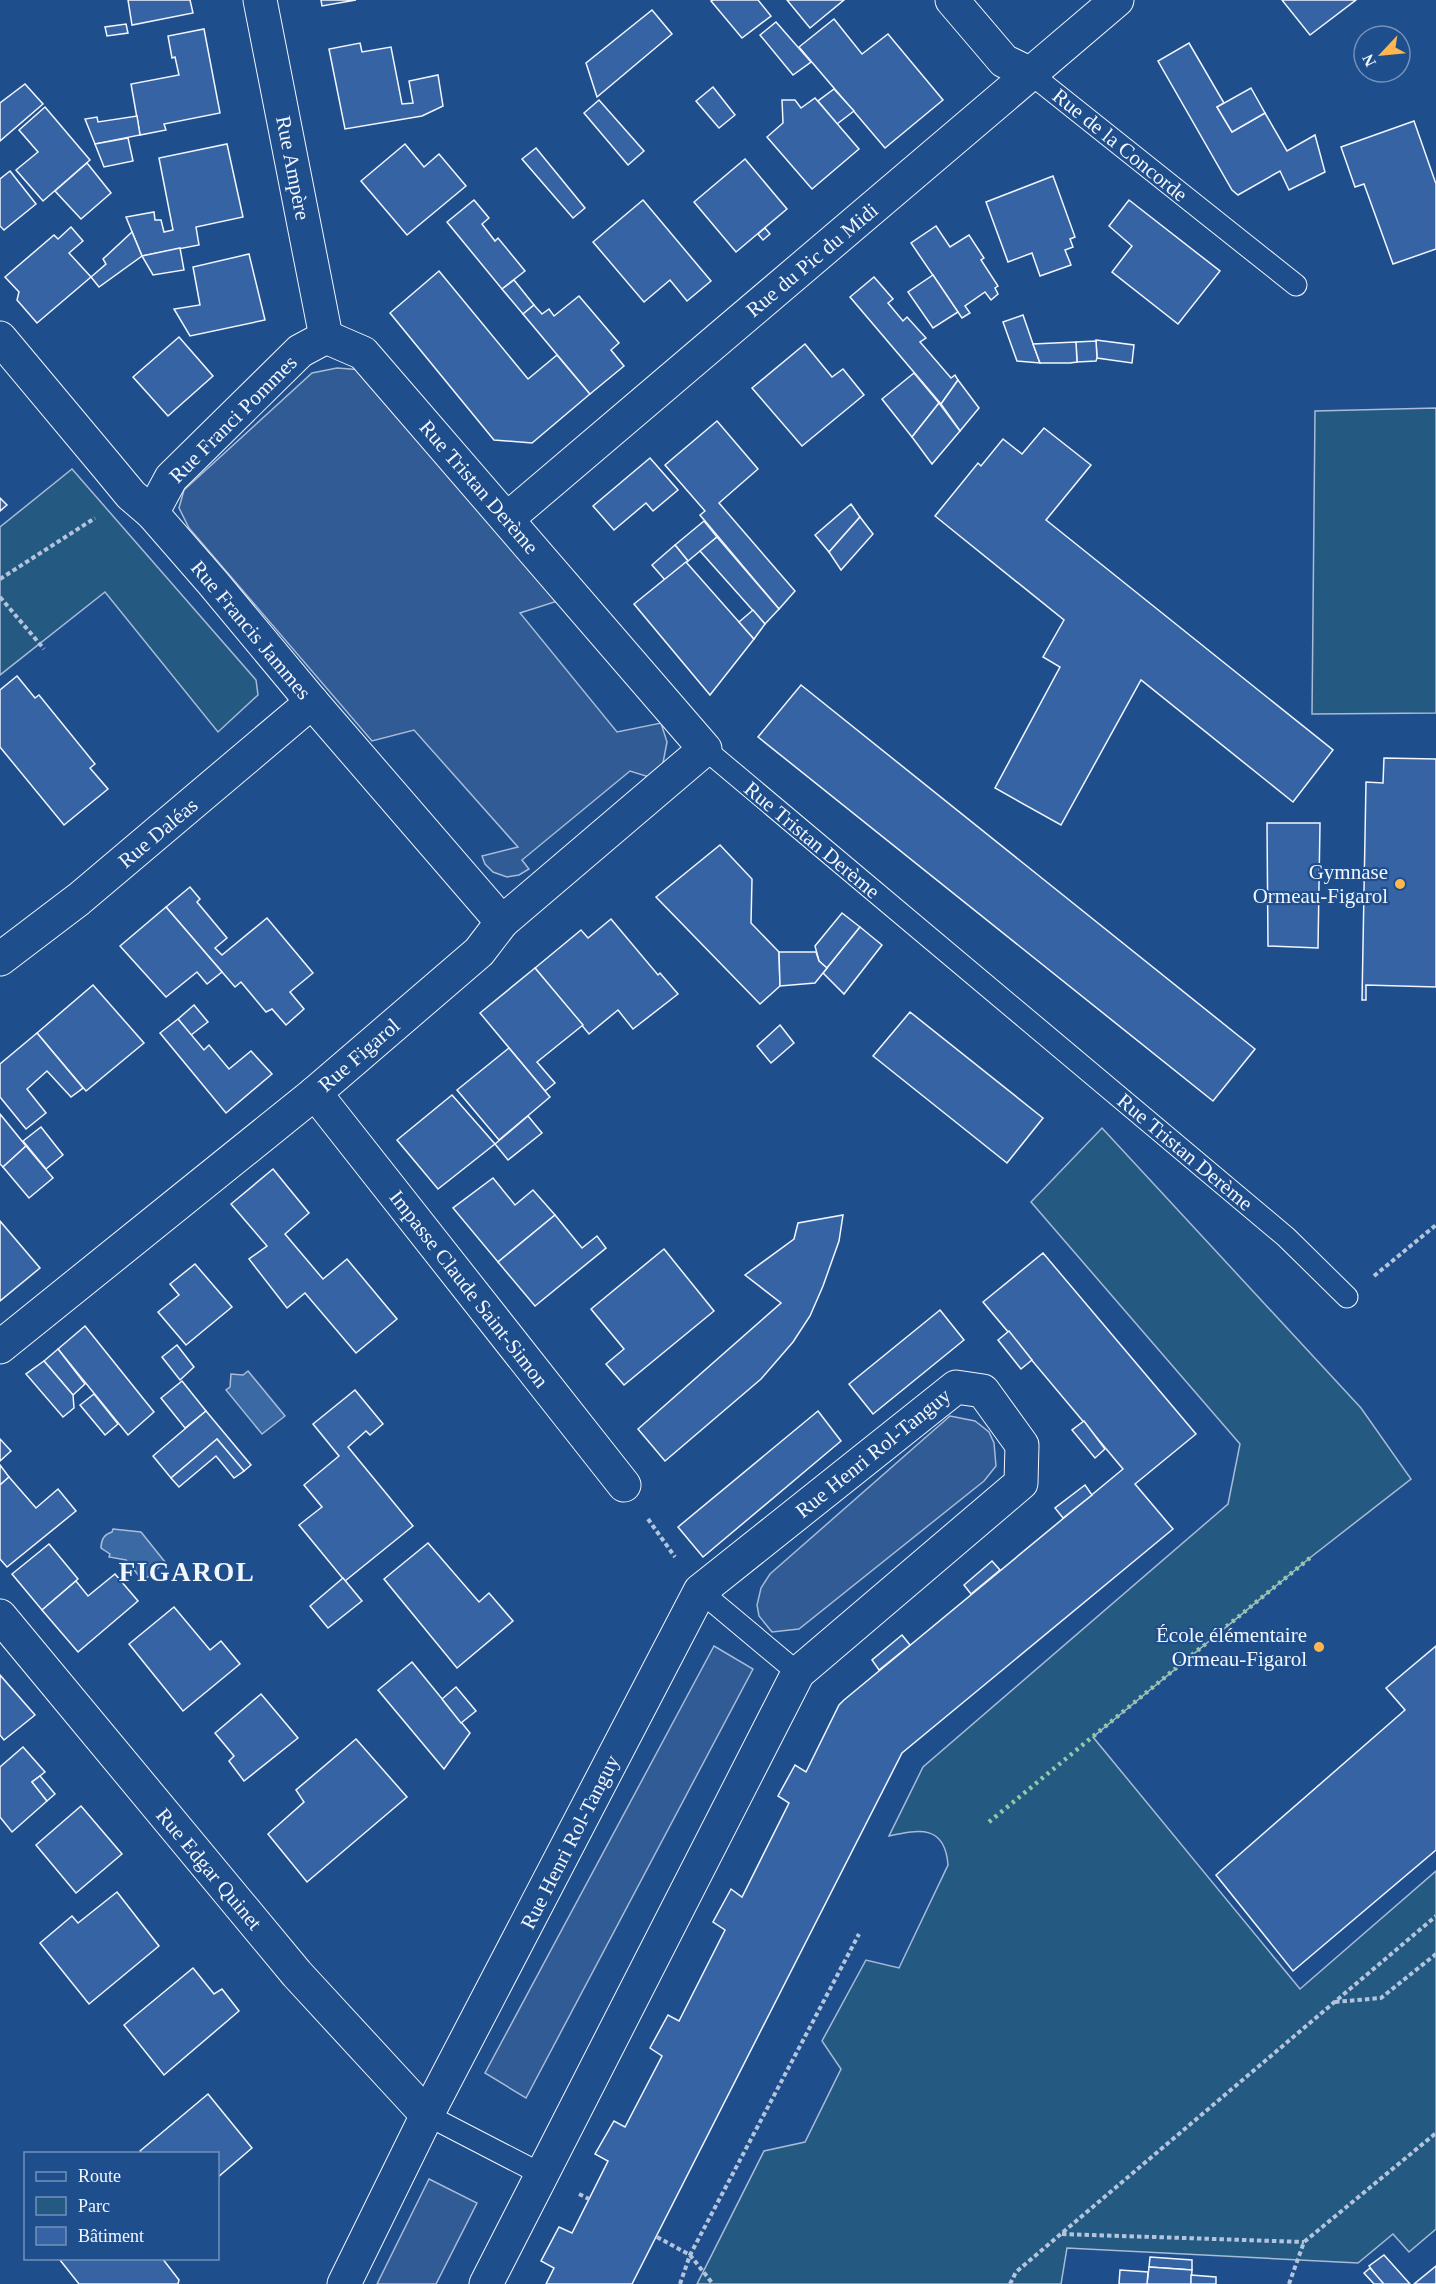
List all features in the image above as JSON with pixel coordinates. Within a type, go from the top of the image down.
[{"type":"street","name":"Rue Ampère","points":[[260,0],[326,337]]},
{"type":"street","name":"Rue de la Concorde","points":[[951,0],[1004,61],[1031,74]]},
{"type":"street","name":"Rue du Pic du Midi","points":[[507,519],[1117,0]]},
{"type":"street","name":"Rue Franci Pommes","points":[[141,504],[171,478],[300,351],[326,337]]},
{"type":"street","name":"Rue Tristan Derème","points":[[326,337],[363,353],[705,749]]},
{"type":"street","name":"Rue Francis Jammes","points":[[0,338],[502,922]]},
{"type":"street","name":"Rue Daléas","points":[[0,959],[88,891],[312,702]]},
{"type":"street","name":"Rue Figarol","points":[[0,1347],[315,1093],[479,952],[502,922],[705,749]]},
{"type":"street","name":"Impasse Claude Saint-Simon","points":[[315,1093],[624,1485]]},
{"type":"street","name":"Rue Henri Rol-Tanguy","points":[[344,2284],[427,2115],[700,1591],[956,1387],[983,1391],[1022,1445],[1021,1484],[798,1673],[486,2284]]},
{"type":"street","name":"Rue Edgar Quinet","points":[[0,1616],[297,1974],[427,2115]]},
{"type":"lane","name":"Rue de la Concorde","points":[[1031,74],[1296,285]]},
{"type":"lane","name":"Rue Tristan Derème","points":[[705,749],[1286,1237],[1347,1297]]},
{"type":"lane","points":[[700,1591],[798,1673]]},
{"type":"lane","points":[[427,2115],[541,2174]]},
{"type":"path","points":[[0,579],[141,504]]},
{"type":"path","points":[[0,597],[44,650]]},
{"type":"path","points":[[1347,1297],[1436,1226]]},
{"type":"path","points":[[624,1485],[700,1591]]},
{"type":"path","points":[[1010,2284],[1016,2272],[1436,1916]]},
{"type":"path","points":[[680,2284],[690,2255],[859,1934]]},
{"type":"path","points":[[1334,2002],[1381,1998],[1436,1954]]},
{"type":"path","points":[[1289,2284],[1304,2242],[1436,2133]]},
{"type":"path","points":[[1061,2234],[1304,2242]]},
{"type":"path","points":[[657,2236],[690,2255],[713,2284]]},
{"type":"green space","points":[[1436,408],[1436,713],[1312,714],[1315,411]]},
{"type":"green space","points":[[72,469],[256,680],[258,695],[218,732],[105,592],[0,675],[0,527]]},
{"type":"green space","points":[[1102,1128],[1361,1408],[1411,1479],[1311,1557],[1093,1737],[1300,1989],[1436,1871],[1436,2229],[1409,2252],[1393,2234],[1358,2263],[1067,2248],[1061,2284],[697,2284],[764,2151],[805,2142],[841,2069],[822,2041],[866,1960],[899,1968],[948,1865],[946,1852],[936,1836],[929,1833],[911,1832],[889,1836],[923,1767],[1228,1504],[1240,1444],[1031,1202]]},
{"type":"shaded area","points":[[337,368],[363,370],[561,600],[520,613],[617,732],[661,723],[667,742],[663,763],[649,777],[630,771],[522,860],[529,869],[519,875],[507,877],[493,872],[485,864],[482,856],[518,847],[414,730],[372,741],[189,528],[179,508],[184,490],[312,373]]},
{"type":"shaded area","points":[[248,1371],[285,1416],[262,1434],[226,1390],[230,1387],[231,1374],[243,1375]]},
{"type":"shaded area","points":[[950,1416],[975,1421],[989,1432],[994,1443],[996,1466],[984,1481],[799,1629],[772,1632],[759,1616],[757,1605],[761,1588],[770,1574]]},
{"type":"shaded area","points":[[113,1529],[141,1532],[165,1562],[143,1581],[126,1560],[109,1557],[110,1554],[101,1548],[104,1537]]},
{"type":"shaded area","points":[[714,1646],[753,1669],[526,2098],[485,2073]]},
{"type":"shaded area","points":[[429,2179],[477,2203],[436,2284],[377,2284]]},
{"type":"building","points":[[128,0],[190,0],[193,13],[132,25]]},
{"type":"building","points":[[321,0],[356,0],[322,6]]},
{"type":"building","points":[[758,0],[771,16],[742,38],[711,1]]},
{"type":"building","points":[[787,0],[844,0],[810,28]]},
{"type":"building","points":[[1282,0],[1356,0],[1310,35]]},
{"type":"building","points":[[652,10],[672,34],[597,97],[586,63]]},
{"type":"building","points":[[834,19],[862,54],[888,34],[943,100],[885,148],[799,47]]},
{"type":"building","points":[[776,22],[811,62],[793,75],[760,35]]},
{"type":"building","points":[[126,24],[128,33],[107,36],[105,27]]},
{"type":"building","points":[[204,29],[220,113],[164,124],[166,130],[140,135],[131,84],[179,75],[175,57],[172,58],[168,36]]},
{"type":"building","points":[[360,43],[362,52],[391,47],[402,104],[413,103],[409,81],[438,75],[443,106],[422,116],[345,129],[329,49]]},
{"type":"building","points":[[1189,43],[1224,103],[1217,107],[1232,132],[1265,113],[1287,151],[1315,135],[1325,172],[1289,190],[1280,171],[1238,195],[1232,190],[1158,61]]},
{"type":"building","points":[[25,84],[43,104],[0,141],[0,103]]},
{"type":"building","points":[[713,87],[735,115],[719,128],[696,101]]},
{"type":"building","points":[[1251,88],[1265,113],[1232,132],[1217,107]]},
{"type":"building","points":[[834,89],[854,111],[837,124],[818,101]]},
{"type":"building","points":[[815,98],[859,149],[812,189],[767,137],[783,123],[782,100],[795,100],[801,108]]},
{"type":"building","points":[[599,100],[644,151],[628,165],[584,113]]},
{"type":"building","points":[[45,107],[90,160],[43,201],[16,170],[38,152],[19,130]]},
{"type":"building","points":[[137,116],[140,135],[95,144],[85,119],[97,117],[98,122]]},
{"type":"building","points":[[1414,121],[1436,184],[1436,249],[1393,264],[1364,184],[1355,187],[1341,147]]},
{"type":"building","points":[[128,138],[133,161],[104,167],[95,144]]},
{"type":"building","points":[[227,144],[243,217],[196,227],[199,245],[142,256],[126,217],[154,212],[155,220],[161,220],[164,232],[173,230],[159,158]]},
{"type":"building","points":[[405,144],[424,167],[439,154],[466,186],[407,235],[361,181]]},
{"type":"building","points":[[536,148],[585,208],[573,218],[522,159]]},
{"type":"building","points":[[745,159],[787,209],[736,252],[694,202]]},
{"type":"building","points":[[87,163],[111,193],[81,219],[55,191]]},
{"type":"building","points":[[10,171],[36,204],[4,230],[0,226],[0,179]]},
{"type":"building","points":[[1053,176],[1075,237],[1070,239],[1073,247],[1065,250],[1071,265],[1040,276],[1032,253],[1008,262],[986,202]]},
{"type":"building","points":[[474,200],[489,218],[482,224],[495,241],[498,238],[525,271],[502,289],[447,222]]},
{"type":"building","points":[[643,200],[711,281],[687,301],[670,280],[644,302],[593,242]]},
{"type":"building","points":[[1129,200],[1220,271],[1178,324],[1112,272],[1132,246],[1109,226]]},
{"type":"building","points":[[936,226],[950,247],[969,235],[984,258],[981,260],[998,286],[995,288],[998,294],[991,300],[985,292],[965,306],[970,313],[962,318],[911,243]]},
{"type":"building","points":[[71,227],[83,241],[69,253],[91,277],[37,323],[17,300],[19,292],[5,277],[54,235],[58,239]]},
{"type":"building","points":[[765,228],[770,234],[763,240],[758,234]]},
{"type":"building","points":[[132,232],[142,256],[99,287],[91,277],[106,264],[103,259]]},
{"type":"building","points":[[180,248],[184,270],[153,275],[142,256]]},
{"type":"building","points":[[249,254],[265,320],[190,336],[174,309],[200,305],[193,267]]},
{"type":"building","points":[[439,271],[528,379],[557,355],[590,394],[532,443],[494,440],[390,313]]},
{"type":"building","points":[[933,275],[958,312],[933,328],[908,292]]},
{"type":"building","points":[[874,277],[893,299],[888,303],[903,321],[907,317],[926,338],[920,342],[951,378],[955,375],[958,380],[941,404],[850,297]]},
{"type":"building","points":[[514,280],[534,305],[523,314],[502,289]]},
{"type":"building","points":[[579,296],[619,343],[611,350],[624,366],[590,394],[523,314],[534,305],[542,314],[549,309],[554,316]]},
{"type":"building","points":[[1023,315],[1040,363],[1017,361],[1003,322]]},
{"type":"building","points":[[179,337],[213,376],[168,416],[133,377]]},
{"type":"building","points":[[1096,340],[1134,345],[1132,363],[1097,358]]},
{"type":"building","points":[[1096,341],[1096,361],[1077,362],[1076,342]]},
{"type":"building","points":[[1076,342],[1077,362],[1070,363],[1040,363],[1033,344]]},
{"type":"building","points":[[805,344],[832,377],[843,369],[864,395],[802,446],[752,388]]},
{"type":"building","points":[[914,373],[939,403],[912,437],[882,399]]},
{"type":"building","points":[[958,380],[979,408],[960,431],[941,404]]},
{"type":"building","points":[[939,403],[960,431],[932,464],[912,437]]},
{"type":"building","points":[[717,421],[758,469],[719,503],[795,591],[779,609],[700,515],[705,511],[665,465]]},
{"type":"building","points":[[1044,428],[1091,465],[1046,520],[1333,750],[1293,802],[1141,680],[1061,825],[995,788],[1060,667],[1043,657],[1064,620],[935,516],[978,463],[981,466],[1003,439],[1022,454]]},
{"type":"building","points":[[650,458],[678,490],[653,511],[646,503],[614,530],[593,506]]},
{"type":"building","points":[[0,498],[7,505],[0,511]]},
{"type":"building","points":[[851,504],[860,517],[829,552],[815,535]]},
{"type":"building","points":[[860,517],[873,534],[841,570],[829,552]]},
{"type":"building","points":[[704,521],[717,537],[688,561],[675,545]]},
{"type":"building","points":[[717,537],[779,609],[765,624],[700,551]]},
{"type":"building","points":[[675,545],[688,561],[665,580],[652,565]]},
{"type":"building","points":[[686,562],[754,639],[710,695],[634,604]]},
{"type":"building","points":[[753,610],[765,624],[754,639],[739,622]]},
{"type":"building","points":[[17,676],[35,698],[39,695],[95,764],[90,768],[108,789],[64,825],[0,747],[0,690]]},
{"type":"building","points":[[801,685],[1255,1049],[1213,1101],[758,737]]},
{"type":"building","name":"Gymnase Ormeau-Figarol","points":[[1384,758],[1436,759],[1436,987],[1366,985],[1366,1000],[1362,1000],[1366,782],[1383,783]]},
{"type":"building","points":[[1267,823],[1320,823],[1318,948],[1268,946]]},
{"type":"building","points":[[720,845],[752,879],[751,923],[779,952],[780,986],[760,1004],[656,897]]},
{"type":"building","points":[[190,887],[200,899],[197,902],[227,938],[215,948],[222,955],[267,918],[313,973],[290,992],[304,1009],[286,1025],[272,1009],[266,1012],[241,982],[235,987],[166,907]]},
{"type":"building","points":[[166,907],[222,972],[207,984],[197,972],[166,997],[120,946]]},
{"type":"building","points":[[842,913],[860,927],[827,968],[819,961],[815,946]]},
{"type":"building","points":[[611,919],[658,975],[660,973],[678,994],[633,1029],[618,1010],[589,1034],[535,968],[581,930],[588,938]]},
{"type":"building","points":[[860,927],[882,945],[844,994],[823,973]]},
{"type":"building","points":[[779,952],[816,952],[819,961],[827,968],[815,983],[780,986]]},
{"type":"building","points":[[535,968],[583,1025],[537,1062],[555,1083],[545,1091],[480,1013]]},
{"type":"building","points":[[93,985],[144,1043],[86,1091],[37,1033]]},
{"type":"building","points":[[194,1005],[208,1022],[191,1035],[178,1019]]},
{"type":"building","points":[[910,1012],[1043,1118],[1007,1163],[873,1056]]},
{"type":"building","points":[[178,1019],[204,1050],[209,1045],[229,1069],[251,1051],[272,1074],[226,1113],[160,1033]]},
{"type":"building","points":[[780,1025],[794,1043],[771,1063],[757,1046]]},
{"type":"building","points":[[37,1033],[83,1088],[71,1097],[47,1071],[27,1089],[46,1113],[26,1129],[0,1097],[0,1064]]},
{"type":"building","points":[[509,1048],[550,1097],[499,1140],[457,1090]]},
{"type":"building","points":[[452,1095],[495,1144],[438,1189],[397,1140]]},
{"type":"building","points":[[0,1114],[26,1146],[3,1167],[0,1164]]},
{"type":"building","points":[[528,1116],[542,1133],[508,1160],[495,1144]]},
{"type":"building","points":[[41,1127],[63,1155],[46,1169],[23,1141]]},
{"type":"building","points":[[26,1146],[53,1178],[29,1198],[3,1167]]},
{"type":"building","points":[[273,1169],[309,1213],[285,1234],[323,1279],[347,1259],[397,1319],[356,1353],[305,1293],[287,1308],[249,1259],[267,1246],[231,1204]]},
{"type":"building","points":[[493,1178],[515,1205],[533,1190],[555,1215],[498,1262],[453,1208]]},
{"type":"building","points":[[555,1215],[582,1248],[597,1236],[606,1248],[535,1306],[498,1262]]},
{"type":"building","points":[[843,1215],[839,1241],[823,1286],[810,1316],[793,1342],[761,1379],[665,1461],[638,1429],[781,1303],[745,1275],[794,1239],[798,1223]]},
{"type":"building","points":[[0,1221],[40,1268],[0,1301]]},
{"type":"building","points":[[664,1249],[714,1311],[624,1385],[606,1364],[624,1349],[591,1309]]},
{"type":"building","points":[[1043,1253],[1196,1434],[1135,1484],[1173,1529],[902,1753],[632,2284],[546,2284],[554,2268],[541,2261],[559,2227],[572,2233],[608,2161],[595,2154],[614,2121],[625,2127],[662,2056],[650,2048],[668,2015],[679,2021],[725,1930],[713,1922],[731,1889],[742,1897],[789,1803],[778,1796],[795,1765],[806,1772],[839,1705],[844,1700],[1123,1469],[983,1302]]},
{"type":"building","points":[[195,1264],[232,1307],[186,1345],[158,1312],[179,1295],[170,1284]]},
{"type":"building","points":[[940,1310],[964,1340],[873,1414],[849,1384]]},
{"type":"building","points":[[85,1326],[154,1412],[128,1435],[58,1349]]},
{"type":"building","points":[[1009,1331],[1032,1360],[1021,1369],[998,1340]]},
{"type":"building","points":[[177,1345],[194,1367],[180,1380],[162,1357]]},
{"type":"building","points":[[58,1349],[85,1384],[73,1395],[44,1361]]},
{"type":"building","points":[[44,1361],[73,1395],[74,1408],[63,1417],[26,1374]]},
{"type":"building","points":[[182,1381],[206,1411],[185,1428],[161,1398]]},
{"type":"building","points":[[355,1390],[383,1424],[370,1435],[366,1431],[348,1447],[413,1526],[345,1581],[299,1525],[322,1507],[304,1485],[339,1456],[313,1424]]},
{"type":"building","points":[[94,1394],[118,1424],[105,1435],[80,1405]]},
{"type":"building","points":[[206,1411],[251,1465],[244,1471],[217,1439],[171,1478],[153,1456]]},
{"type":"building","points":[[818,1411],[841,1441],[703,1557],[678,1527]]},
{"type":"building","points":[[1084,1421],[1105,1449],[1095,1458],[1072,1430]]},
{"type":"building","points":[[0,1439],[11,1451],[0,1461]]},
{"type":"building","points":[[217,1439],[244,1471],[234,1478],[216,1456],[179,1487],[171,1478]]},
{"type":"building","points":[[0,1465],[9,1477],[0,1485]]},
{"type":"building","points":[[9,1477],[36,1508],[58,1489],[76,1511],[7,1567],[0,1559],[0,1485]]},
{"type":"building","points":[[1085,1485],[1092,1495],[1063,1518],[1055,1508]]},
{"type":"building","points":[[428,1543],[479,1602],[489,1593],[513,1621],[457,1668],[384,1579]]},
{"type":"building","points":[[49,1544],[78,1579],[42,1610],[12,1574]]},
{"type":"building","points":[[992,1561],[1000,1570],[971,1594],[964,1585]]},
{"type":"building","points":[[115,1574],[138,1601],[78,1652],[42,1610],[76,1581],[88,1596]]},
{"type":"building","points":[[343,1578],[362,1601],[328,1628],[310,1606]]},
{"type":"building","points":[[174,1607],[210,1650],[221,1641],[240,1664],[183,1711],[129,1644]]},
{"type":"building","points":[[902,1635],[910,1645],[879,1670],[872,1660]]},
{"type":"building","points":[[1436,1646],[1436,1850],[1293,1971],[1216,1875],[1405,1710],[1386,1688]]},
{"type":"building","points":[[412,1662],[470,1733],[444,1769],[378,1690]]},
{"type":"building","points":[[0,1675],[35,1715],[4,1740],[0,1735]]},
{"type":"building","points":[[456,1687],[476,1711],[461,1723],[442,1699]]},
{"type":"building","points":[[261,1694],[298,1738],[244,1781],[229,1761],[234,1756],[215,1733]]},
{"type":"building","points":[[356,1739],[407,1797],[307,1882],[268,1834],[304,1802],[296,1790]]},
{"type":"building","points":[[23,1747],[45,1772],[32,1782],[47,1801],[12,1832],[0,1817],[0,1767]]},
{"type":"building","points":[[40,1776],[55,1794],[47,1801],[32,1782]]},
{"type":"building","points":[[81,1806],[122,1854],[76,1893],[36,1845]]},
{"type":"building","points":[[117,1892],[159,1946],[89,2004],[40,1943],[72,1916],[78,1923]]},
{"type":"building","points":[[193,1968],[214,1994],[222,1989],[239,2011],[164,2075],[124,2025]]},
{"type":"building","points":[[208,2094],[252,2148],[219,2176],[219,2152],[140,2151]]},
{"type":"building","points":[[1384,2255],[1410,2284],[1382,2284],[1369,2266]]},
{"type":"building","points":[[1150,2257],[1192,2260],[1192,2270],[1149,2267]]},
{"type":"building","points":[[60,2260],[164,2260],[179,2280],[178,2284],[79,2284]]},
{"type":"building","points":[[1436,2266],[1436,2284],[1414,2284]]},
{"type":"building","points":[[1149,2267],[1192,2270],[1191,2284],[1147,2284]]},
{"type":"building","points":[[1370,2268],[1382,2284],[1374,2284],[1364,2273]]},
{"type":"building","points":[[1120,2270],[1148,2272],[1147,2284],[1119,2284]]},
{"type":"building","points":[[1191,2275],[1216,2277],[1216,2284],[1191,2284]]},
{"type":"hedge","points":[[989,1822],[1311,1557]]},
{"type":"place","name":"Gymnase Ormeau-Figarol","points":[[1400,884]]},
{"type":"place","name":"École élémentaire Ormeau-Figarol","points":[[1319,1647]]},
{"type":"district","name":"FIGAROL","points":[[187,1572]]}]
